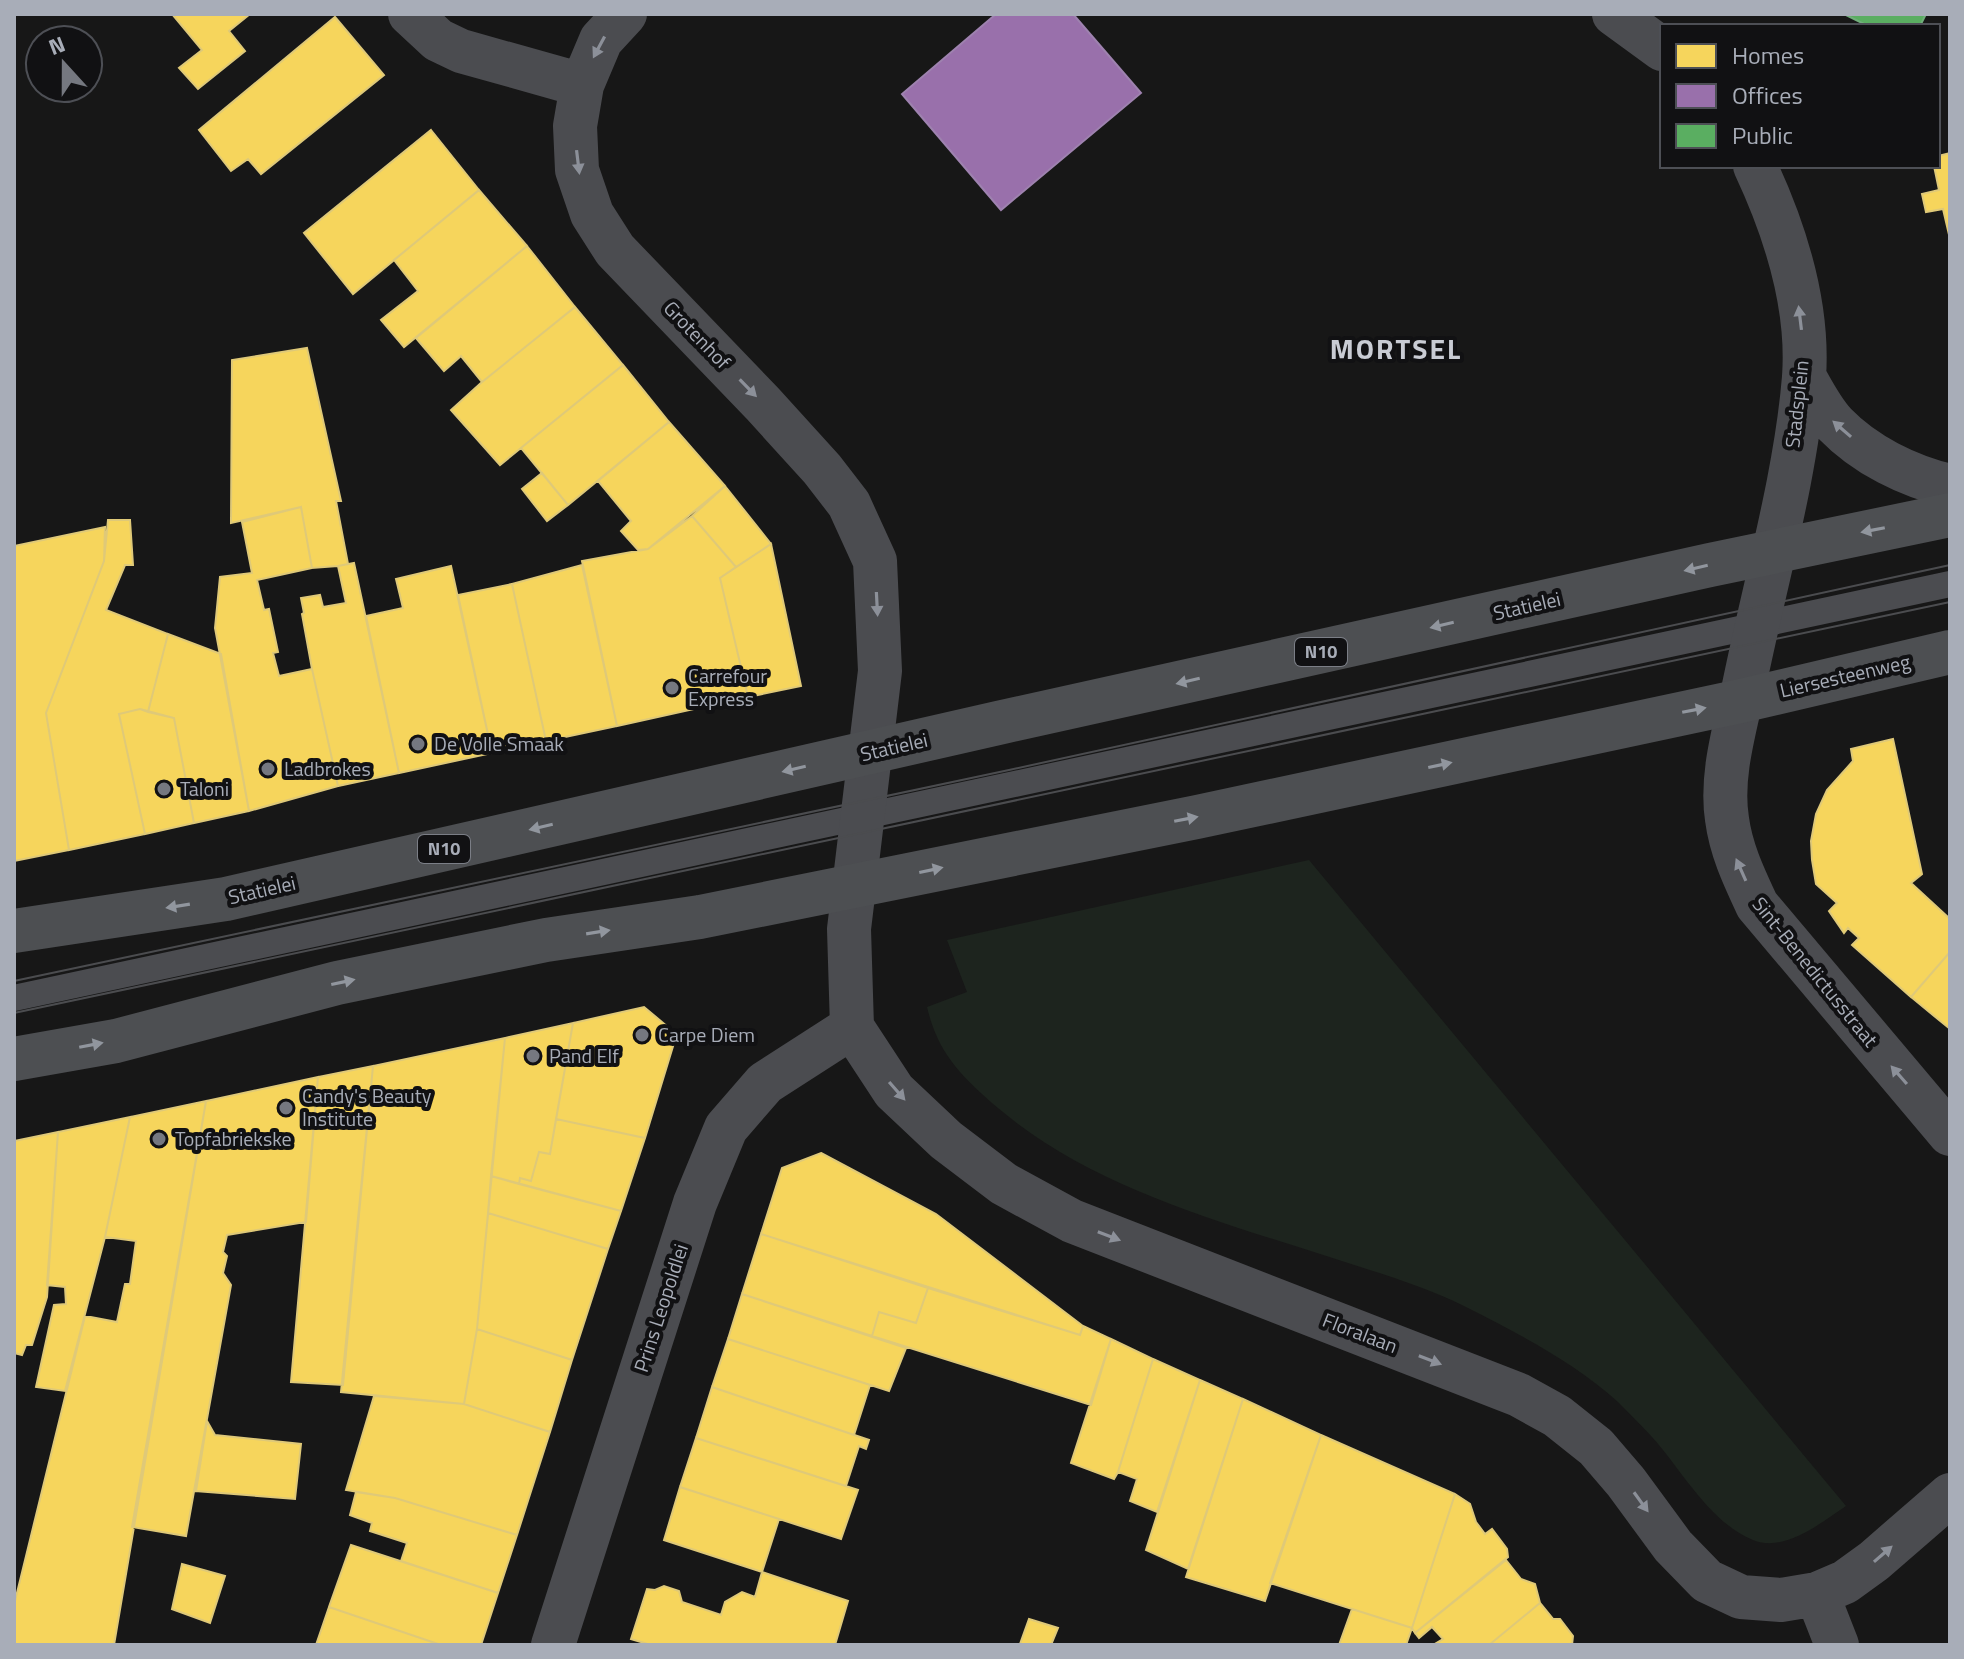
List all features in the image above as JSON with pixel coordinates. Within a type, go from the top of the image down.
[{"type":"main road","name":"N10","points":[[1772,552],[1950,515]]},
{"type":"main road","name":"Statielei","points":[[14,931],[226,899],[1772,552]]},
{"type":"main road","name":"Liersesteenweg","points":[[1741,701],[1950,652]]},
{"type":"main road","points":[[14,1059],[116,1041],[337,983],[546,940],[700,917],[1212,814],[1741,701]]},
{"type":"street","points":[[410,14],[438,40],[461,51],[582,85],[601,40],[625,14]]},
{"type":"street","points":[[1614,14],[1660,48]]},
{"type":"street","name":"Grotenhof","points":[[582,85],[575,126],[577,170],[592,214],[615,250],[822,469],[849,504],[875,561],[880,671],[849,929],[852,1027]]},
{"type":"street","name":"Stadsplein","points":[[1756,168],[1773,204],[1789,260],[1801,317],[1804,376],[1787,487],[1772,552]]},
{"type":"street","points":[[1804,376],[1835,423],[1863,446],[1883,461],[1950,486]]},
{"type":"street","name":"Sint-Benedictusstraat","points":[[1772,552],[1728,776],[1726,817],[1736,861],[1757,905],[1950,1134]]},
{"type":"street","name":"Floralaan","points":[[852,1027],[894,1091],[946,1140],[1004,1184],[1072,1221],[1519,1395],[1557,1416],[1596,1447],[1673,1546],[1707,1581],[1741,1597],[1781,1600],[1817,1594],[1845,1582],[1950,1495]]},
{"type":"street","name":"Prins Leopoldlei","points":[[553,1645],[695,1203],[726,1128],[765,1083],[852,1027]]},
{"type":"street","points":[[1817,1594],[1837,1645]]},
{"type":"lane","points":[[14,998],[1950,584]]},
{"type":"shaded area","points":[[1309,860],[1846,1506],[1814,1528],[1777,1543],[1753,1540],[1737,1532],[1697,1494],[1652,1437],[1618,1402],[1544,1349],[1435,1293],[1208,1218],[1076,1161],[1036,1137],[985,1097],[953,1064],[938,1038],[927,1007],[967,992],[947,940]]},
{"type":"building: Homes","points":[[172,14],[250,14],[229,31],[245,51],[198,89],[179,68],[202,50]]},
{"type":"building: Homes","points":[[335,17],[384,75],[261,174],[248,159],[231,171],[199,130]]},
{"type":"building: Homes","points":[[431,130],[479,190],[353,294],[304,233]]},
{"type":"building: Homes","points":[[1950,153],[1950,239],[1943,209],[1926,212],[1922,194],[1939,190],[1934,168],[1940,168],[1940,156]]},
{"type":"building: Homes","points":[[479,190],[527,246],[404,347],[381,320],[418,291],[394,260]]},
{"type":"building: Homes","points":[[527,246],[575,307],[482,382],[461,356],[444,371],[416,338]]},
{"type":"building: Homes","points":[[575,307],[623,365],[500,465],[451,410]]},
{"type":"building: Homes","points":[[307,348],[341,501],[336,501],[348,564],[338,566],[312,568],[301,507],[231,523],[232,360]]},
{"type":"building: Homes","points":[[623,365],[669,422],[568,505],[521,448]]},
{"type":"building: Homes","points":[[669,422],[725,486],[648,549],[638,550],[621,531],[631,521],[598,481]]},
{"type":"building: Homes","points":[[542,473],[568,505],[547,521],[522,489]]},
{"type":"building: Homes","points":[[725,486],[771,544],[736,567],[692,516]]},
{"type":"building: Homes","points":[[301,507],[312,568],[257,580],[264,610],[269,609],[278,652],[273,653],[279,676],[312,669],[338,786],[249,811],[215,628],[220,577],[252,573],[242,522]]},
{"type":"building: Homes","points":[[692,516],[736,567],[720,578],[748,697],[617,726],[582,561],[648,549]]},
{"type":"building: Homes","points":[[108,520],[130,520],[133,565],[125,565],[106,610],[168,634],[148,712],[140,709],[119,714],[145,834],[69,850],[46,713],[104,561]]},
{"type":"building: Homes","points":[[105,527],[104,561],[46,713],[69,850],[14,861],[14,546]]},
{"type":"building: Homes","points":[[771,544],[801,686],[748,697],[720,578]]},
{"type":"building: Homes","points":[[354,563],[399,773],[338,786],[312,669],[301,598],[320,595],[323,607],[346,603],[338,566]]},
{"type":"building: Homes","points":[[582,565],[617,726],[546,741],[512,584]]},
{"type":"building: Homes","points":[[451,566],[492,753],[399,773],[366,616],[403,608],[396,579]]},
{"type":"building: Homes","points":[[512,584],[546,741],[492,753],[458,595]]},
{"type":"building: Homes","points":[[168,634],[221,654],[249,811],[194,823],[174,718],[148,712]]},
{"type":"building: Homes","points":[[140,709],[174,718],[194,823],[145,834],[119,714]]},
{"type":"building: Homes","points":[[1893,739],[1922,874],[1911,883],[1950,919],[1950,952],[1911,997],[1852,945],[1859,938],[1848,928],[1844,933],[1829,911],[1837,903],[1816,884],[1812,860],[1811,841],[1816,814],[1827,790],[1853,761],[1851,749]]},
{"type":"building: Homes","points":[[1950,952],[1950,1029],[1911,997]]},
{"type":"building: Homes","points":[[644,1007],[668,1027],[674,1043],[645,1138],[556,1119],[573,1023]]},
{"type":"building: Homes","points":[[573,1023],[550,1154],[539,1152],[531,1181],[520,1178],[519,1184],[491,1176],[505,1038]]},
{"type":"building: Homes","points":[[505,1038],[477,1329],[464,1404],[341,1392],[373,1066]]},
{"type":"building: Homes","points":[[373,1066],[343,1385],[291,1382],[318,1077]]},
{"type":"building: Homes","points":[[318,1077],[306,1222],[227,1235],[223,1273],[231,1285],[186,1536],[132,1527],[206,1101]]},
{"type":"building: Homes","points":[[206,1101],[114,1645],[14,1645],[14,1605],[85,1316],[117,1322],[125,1284],[130,1284],[136,1241],[105,1237],[130,1117]]},
{"type":"building: Homes","points":[[130,1117],[105,1237],[65,1391],[36,1387],[54,1305],[66,1304],[65,1287],[47,1285],[58,1132]]},
{"type":"building: Homes","points":[[556,1119],[645,1138],[621,1211],[519,1184],[520,1178],[531,1181],[539,1152],[550,1154]]},
{"type":"building: Homes","points":[[58,1132],[47,1297],[32,1345],[26,1345],[22,1355],[14,1353],[14,1141]]},
{"type":"building: Homes","points":[[821,1153],[936,1214],[1083,1326],[1080,1335],[761,1234],[782,1168]]},
{"type":"building: Homes","points":[[491,1176],[621,1211],[608,1249],[488,1213]]},
{"type":"building: Homes","points":[[488,1213],[608,1249],[572,1360],[477,1329]]},
{"type":"building: Homes","points":[[761,1234],[928,1288],[916,1323],[879,1312],[872,1336],[742,1294]]},
{"type":"building: Homes","points":[[928,1288],[1080,1335],[1083,1326],[1111,1339],[1091,1405],[872,1336],[879,1312],[916,1323]]},
{"type":"building: Homes","points":[[742,1294],[906,1348],[889,1391],[728,1339]]},
{"type":"building: Homes","points":[[477,1329],[572,1360],[550,1432],[464,1404]]},
{"type":"building: Homes","points":[[728,1339],[870,1385],[854,1435],[712,1387]]},
{"type":"building: Homes","points":[[1111,1339],[1153,1359],[1114,1479],[1071,1463]]},
{"type":"building: Homes","points":[[1153,1359],[1200,1380],[1157,1512],[1130,1501],[1137,1479],[1118,1472]]},
{"type":"building: Homes","points":[[1200,1380],[1243,1399],[1188,1569],[1146,1550]]},
{"type":"building: Homes","points":[[712,1387],[869,1440],[866,1449],[859,1446],[846,1486],[696,1438]]},
{"type":"building: Homes","points":[[374,1396],[464,1404],[550,1432],[517,1535],[395,1498],[346,1490]]},
{"type":"building: Homes","points":[[1243,1399],[1321,1435],[1265,1601],[1186,1577]]},
{"type":"building: Homes","points":[[207,1421],[215,1435],[301,1444],[295,1499],[196,1491]]},
{"type":"building: Homes","points":[[1321,1435],[1455,1494],[1412,1628],[1270,1583]]},
{"type":"building: Homes","points":[[696,1438],[858,1490],[841,1539],[680,1487]]},
{"type":"building: Homes","points":[[680,1487],[779,1519],[762,1572],[664,1540]]},
{"type":"building: Homes","points":[[356,1492],[395,1498],[517,1535],[498,1593],[401,1561],[407,1543],[370,1531],[372,1523],[350,1515]]},
{"type":"building: Homes","points":[[1455,1494],[1470,1504],[1476,1522],[1485,1534],[1492,1529],[1507,1549],[1508,1557],[1415,1633],[1412,1628]]},
{"type":"building: Homes","points":[[351,1545],[498,1593],[481,1645],[441,1645],[329,1607]]},
{"type":"building: Homes","points":[[1506,1560],[1521,1579],[1535,1584],[1540,1603],[1489,1645],[1433,1645],[1443,1639],[1432,1627],[1419,1638],[1415,1633]]},
{"type":"building: Homes","points":[[182,1564],[225,1576],[210,1623],[172,1609]]},
{"type":"building: Homes","points":[[762,1572],[848,1601],[835,1645],[651,1645],[631,1639],[647,1589],[664,1586],[679,1591],[682,1602],[721,1615],[725,1602],[742,1592],[755,1597]]},
{"type":"building: Homes","points":[[1540,1603],[1553,1619],[1560,1619],[1573,1636],[1572,1645],[1489,1645]]},
{"type":"building: Homes","points":[[329,1607],[441,1645],[316,1645]]},
{"type":"building: Homes","points":[[1352,1609],[1412,1628],[1406,1645],[1339,1645]]},
{"type":"building: Homes","points":[[1029,1619],[1058,1628],[1051,1645],[1020,1644]]},
{"type":"building: Offices","points":[[996,14],[1073,14],[1141,93],[1001,210],[902,94]]},
{"type":"building: Public","points":[[1844,14],[1926,14],[1921,24],[1864,24]]},
{"type":"tram line","points":[[14,981],[1009,770],[1950,565]]},
{"type":"tram line","points":[[14,1013],[1950,602]]},
{"type":"place","name":"Carrefour Express","points":[[672,688]]},
{"type":"place","name":"De Volle Smaak","points":[[418,744]]},
{"type":"place","name":"Ladbrokes","points":[[268,769]]},
{"type":"place","name":"Taloni","points":[[164,789]]},
{"type":"place","name":"Carpe Diem","points":[[642,1035]]},
{"type":"place","name":"Pand Elf","points":[[533,1056]]},
{"type":"place","name":"Candy's Beauty Institute","points":[[286,1108]]},
{"type":"place","name":"Topfabriekske","points":[[159,1139]]},
{"type":"district","name":"MORTSEL","points":[[1396,349]]}]
